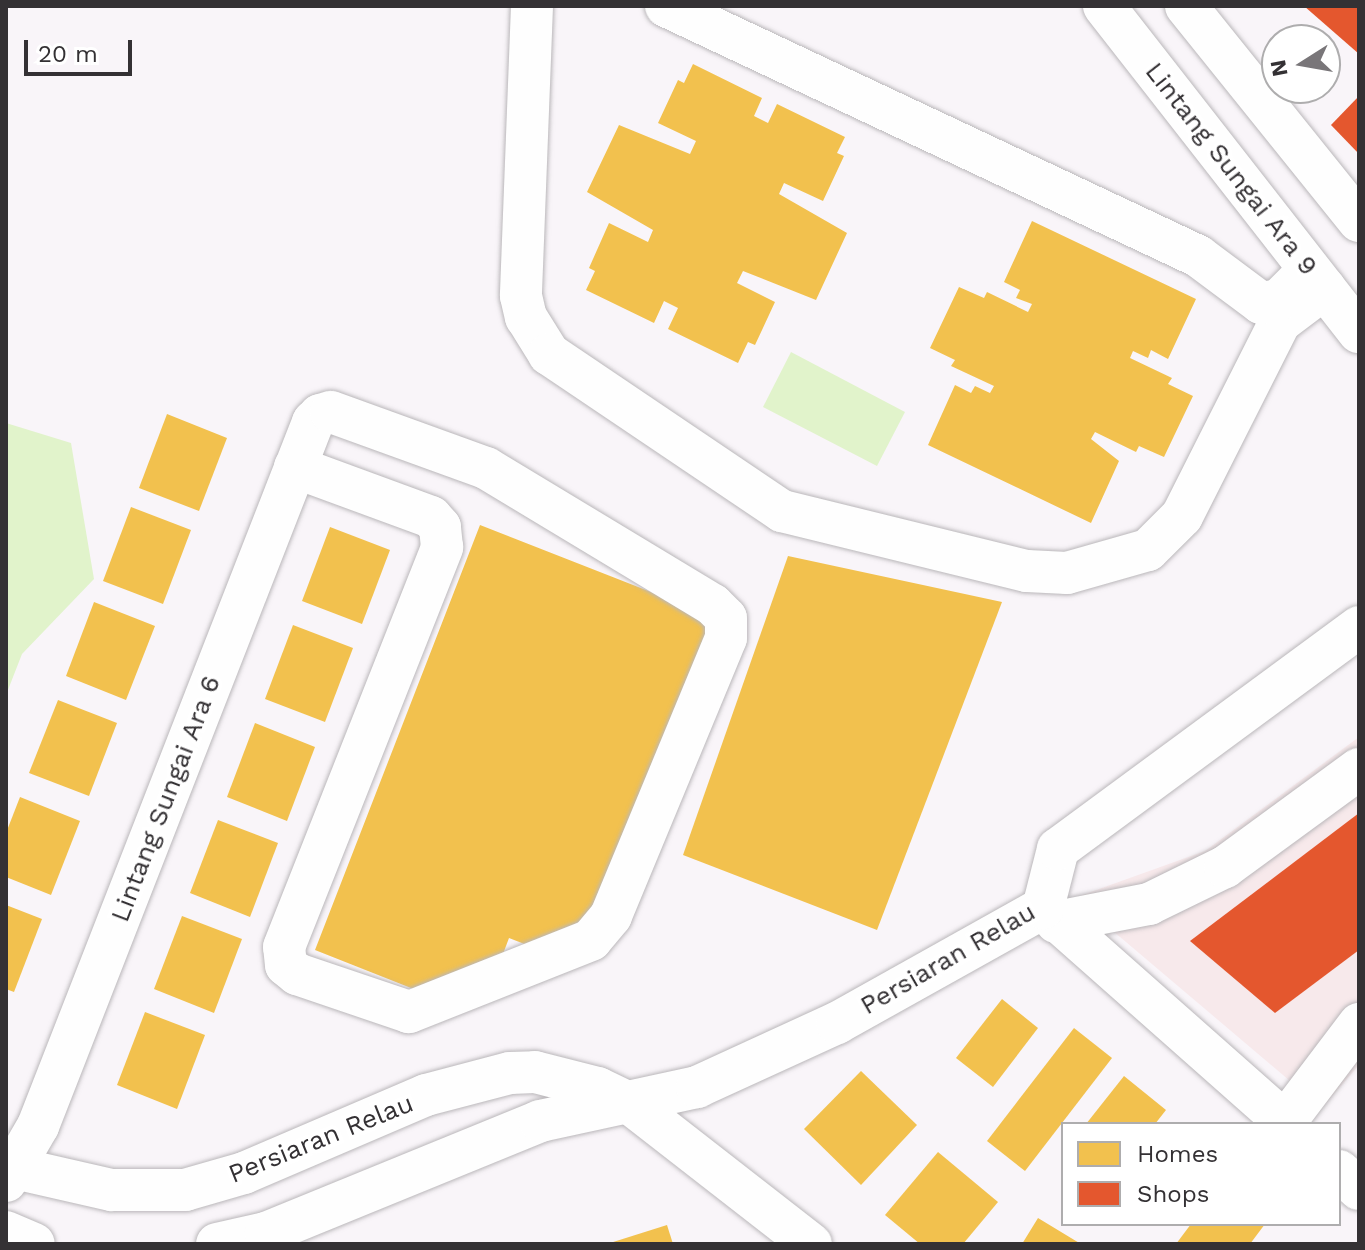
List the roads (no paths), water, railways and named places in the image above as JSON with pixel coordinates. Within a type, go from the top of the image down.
[{"type":"street","points":[[532,6],[521,296],[526,317],[549,354],[782,511],[1027,571],[1067,573],[1148,550],[1182,516],[1280,322],[1317,279]]},
{"type":"street","points":[[666,6],[1198,256],[1261,303],[1279,300],[1317,279]]},
{"type":"street","name":"Lintang Sungai Ara 9","points":[[1104,6],[1359,332]]},
{"type":"street","points":[[1186,6],[1359,221]]},
{"type":"street","points":[[1184,109],[1233,65]]},
{"type":"street","name":"Lintang Sungai Ara 6","points":[[9,1172],[38,1126],[295,467],[320,415],[331,412],[486,468],[713,605],[726,618],[726,638],[611,916],[591,940],[409,1012],[396,1012],[286,965],[284,947],[442,547],[440,527],[431,517],[295,467]]},
{"type":"street","name":"Persiaran Relau","points":[[217,1244],[266,1233],[528,1125],[697,1087],[837,1023],[1050,915],[1058,849],[1359,627]]},
{"type":"street","points":[[1050,915],[1149,904],[1225,867],[1359,769]]},
{"type":"street","points":[[1050,915],[1285,1122]]},
{"type":"street","points":[[1287,1122],[1359,1024]]},
{"type":"street","name":"Persiaran Relau","points":[[9,1172],[112,1190],[185,1190],[244,1173],[426,1095],[510,1073],[561,1078],[631,1104]]},
{"type":"street","points":[[631,1104],[811,1244]]},
{"type":"street","points":[[1341,1173],[1359,1189]]},
{"type":"street","points":[[6,1232],[34,1244]]}]
